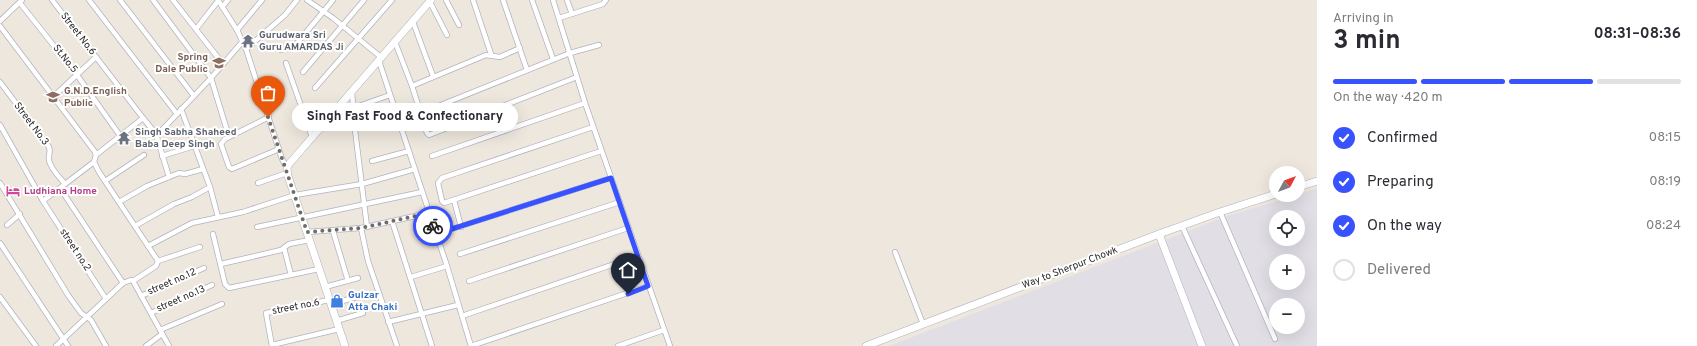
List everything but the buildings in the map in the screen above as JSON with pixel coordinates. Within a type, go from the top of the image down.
[{"type":"street","name":"Street No.6","points":[[52,0],[156,134]]},
{"type":"street","points":[[89,0],[178,114]]},
{"type":"street","points":[[120,0],[194,96]]},
{"type":"street","points":[[153,0],[211,78],[229,137]]},
{"type":"street","points":[[173,0],[223,64]]},
{"type":"street","points":[[196,29],[218,0],[243,41],[345,346]]},
{"type":"street","points":[[222,7],[228,0]]},
{"type":"street","points":[[237,30],[262,0]]},
{"type":"street","points":[[246,49],[284,15],[297,0]]},
{"type":"street","points":[[307,0],[359,38],[380,59],[390,95],[447,266],[471,346],[648,286]]},
{"type":"street","points":[[281,50],[291,47],[298,42],[333,0]]},
{"type":"street","points":[[303,72],[364,0]]},
{"type":"street","points":[[315,88],[392,0]]},
{"type":"street","points":[[446,0],[459,25]]},
{"type":"street","points":[[473,0],[491,54]]},
{"type":"street","points":[[503,0],[527,70]]},
{"type":"street","points":[[532,0],[553,59]]},
{"type":"street","points":[[553,0],[601,151],[670,346]]},
{"type":"street","points":[[567,0],[572,14]]},
{"type":"street","points":[[558,18],[603,4],[606,0]]},
{"type":"street","points":[[0,21],[21,1]]},
{"type":"street","name":"St.No.5","points":[[21,1],[77,75],[121,137]]},
{"type":"street","points":[[287,171],[289,164],[430,1],[447,35]]},
{"type":"street","points":[[413,22],[433,76]]},
{"type":"street","points":[[0,26],[96,155]]},
{"type":"street","points":[[169,177],[156,134],[166,127],[182,110],[243,41]]},
{"type":"street","points":[[395,42],[412,86],[427,134],[430,135],[577,77]]},
{"type":"street","points":[[421,113],[553,59],[599,44]]},
{"type":"street","points":[[412,86],[486,55],[491,54],[500,57],[520,48]]},
{"type":"street","points":[[54,97],[96,57]]},
{"type":"street","points":[[286,63],[312,137]]},
{"type":"street","name":"Street No.3","points":[[0,82],[49,147],[50,152],[48,158],[50,164],[65,184]]},
{"type":"street","points":[[352,91],[367,227]]},
{"type":"street","points":[[353,108],[390,95]]},
{"type":"street","points":[[432,156],[585,102]]},
{"type":"street","points":[[182,110],[210,187],[218,217]]},
{"type":"street","points":[[268,117],[222,140],[221,144],[230,169],[234,169],[279,149]]},
{"type":"street","points":[[43,201],[94,162],[96,155],[144,118]]},
{"type":"street","name":"street no.2","points":[[0,125],[43,201],[106,298]]},
{"type":"street","points":[[593,127],[439,180],[438,183],[443,202],[454,200],[601,151]]},
{"type":"street","points":[[162,156],[194,146]]},
{"type":"street","points":[[372,161],[409,151]]},
{"type":"street","points":[[105,181],[144,155]]},
{"type":"street","points":[[94,162],[158,261]]},
{"type":"street","points":[[119,202],[147,186],[179,173],[185,174],[203,169]]},
{"type":"street","points":[[148,246],[192,223],[243,212],[295,195],[362,184],[415,170]]},
{"type":"street","points":[[258,183],[287,171]]},
{"type":"street","points":[[436,234],[611,178]]},
{"type":"street","points":[[1305,185],[1317,181]]},
{"type":"street","points":[[0,183],[68,295],[80,313],[92,322],[106,346]]},
{"type":"street","points":[[135,226],[174,204],[192,197],[210,187]]},
{"type":"street","points":[[60,188],[123,283]]},
{"type":"street","points":[[257,226],[422,192]]},
{"type":"street","name":"Way to Sherpur Chowk","points":[[866,346],[1159,234],[1269,196]]},
{"type":"street","points":[[454,200],[461,227]]},
{"type":"street","points":[[460,254],[620,202]]},
{"type":"street","points":[[1220,212],[1275,339]]},
{"type":"street","points":[[307,232],[361,228],[429,213]]},
{"type":"street","points":[[7,225],[20,214]]},
{"type":"street","points":[[392,221],[432,346]]},
{"type":"street","points":[[1182,226],[1237,346]]},
{"type":"street","points":[[361,228],[368,262],[397,346]]},
{"type":"street","points":[[469,281],[628,228]]},
{"type":"street","points":[[333,231],[348,281]]},
{"type":"street","points":[[213,234],[226,284],[232,289],[319,269]]},
{"type":"street","points":[[1159,234],[1202,346]]},
{"type":"street","points":[[220,264],[284,248],[292,243],[310,240]]},
{"type":"street","points":[[0,243],[2,250],[68,346]]},
{"type":"street","points":[[56,346],[123,283],[133,280],[156,266],[158,261],[200,247]]},
{"type":"street","points":[[284,248],[291,275]]},
{"type":"street","points":[[895,252],[923,324]]},
{"type":"street","points":[[462,316],[638,256]]},
{"type":"street","points":[[411,277],[447,266]]},
{"type":"street","name":"street no.12","points":[[141,296],[204,268]]},
{"type":"street","points":[[325,287],[358,278]]},
{"type":"street","points":[[133,280],[169,346]]},
{"type":"street","name":"street no.13","points":[[151,313],[212,285]]},
{"type":"street","name":"street no.6","points":[[272,346],[266,315],[267,313],[361,296]]},
{"type":"street","points":[[0,297],[36,346]]},
{"type":"street","points":[[146,346],[161,332],[222,304]]},
{"type":"street","points":[[388,322],[458,305]]},
{"type":"street","points":[[336,321],[363,313]]},
{"type":"street","points":[[272,346],[339,329]]},
{"type":"street","points":[[618,346],[664,330]]},
{"type":"shaded area","points":[[1317,188],[1317,346],[889,346],[1230,215],[1274,202],[1305,202],[1305,192]]},
{"type":"way so far","points":[[268,117],[282,159],[287,168],[288,176],[307,232],[361,228],[429,213],[433,226]]},
{"type":"place","name":"Gurudwara Sri Guru AMARDAS Ji","points":[[248,41]]},
{"type":"place","name":"Spring Dale Public","points":[[219,63]]},
{"type":"place","name":"G.N.D.English Public","points":[[53,97]]},
{"type":"place","name":"Singh Fast Food & Confectionary","points":[[268,117]]},
{"type":"place","name":"Singh Sabha Shaheed Baba Deep Singh","points":[[124,138]]},
{"type":"place","name":"Ludhiana Home","points":[[13,191]]},
{"type":"place","name":"Gulzar Atta Chaki","points":[[337,301]]},
{"type":"route","points":[[433,226],[436,234],[611,178],[648,286],[628,294]]}]
